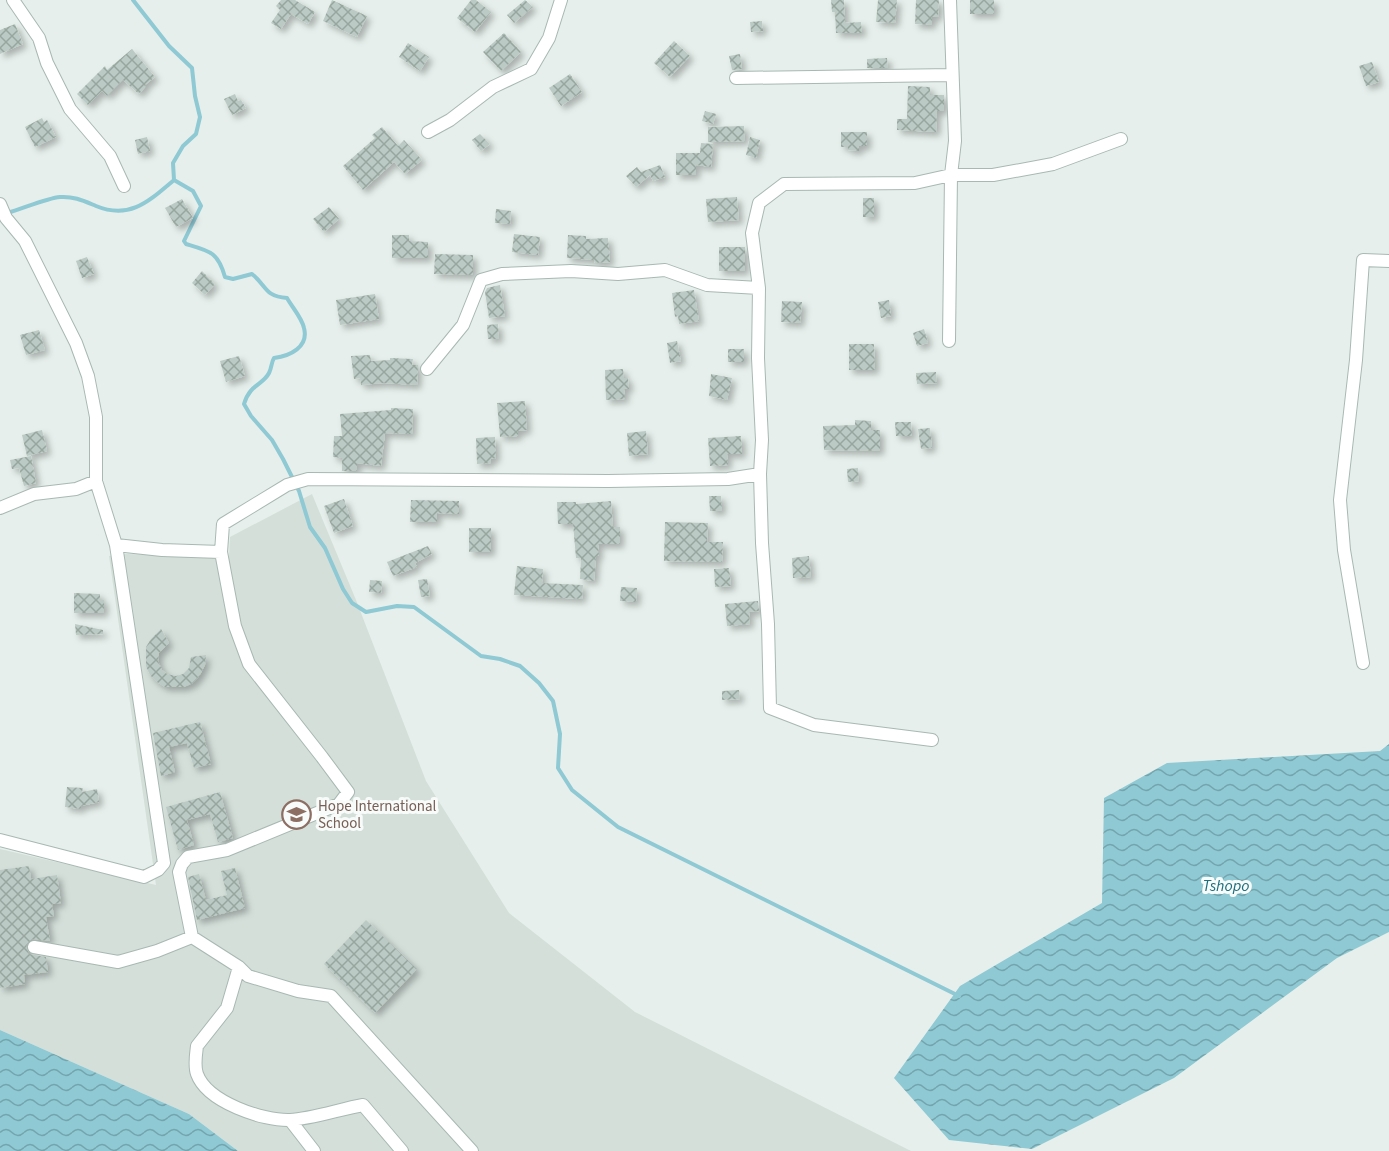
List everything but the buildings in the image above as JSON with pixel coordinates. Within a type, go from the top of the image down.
[{"type":"street","points":[[13,0],[39,38],[47,63],[70,109],[110,156],[124,186]]},
{"type":"street","points":[[428,132],[450,120],[493,87],[531,69],[549,38],[561,0]]},
{"type":"street","points":[[950,0],[955,141],[951,174],[950,341]]},
{"type":"street","points":[[736,78],[952,75]]},
{"type":"street","points":[[932,740],[814,725],[770,708],[760,474],[762,440],[758,358],[759,288],[752,233],[759,203],[784,184],[915,183],[951,174],[993,174],[1053,164],[1121,139]]},
{"type":"street","points":[[0,840],[144,877],[158,870],[165,863],[116,545],[96,481],[96,417],[88,376],[76,343],[25,241],[3,210]]},
{"type":"street","points":[[1363,663],[1344,550],[1340,500],[1356,360],[1363,260],[1389,261]]},
{"type":"street","points":[[427,369],[463,325],[481,280],[502,274],[571,271],[618,274],[665,270],[707,285],[759,288]]},
{"type":"street","points":[[472,1151],[331,996],[298,991],[248,976],[239,967],[192,938],[178,872],[189,857],[227,850],[339,804],[348,792],[249,664],[235,626],[221,552],[223,524],[287,485],[308,478],[608,481],[728,479],[760,474]]},
{"type":"street","points":[[0,508],[34,494],[76,489],[96,481]]},
{"type":"street","points":[[116,545],[162,550],[221,552]]},
{"type":"street","points":[[34,947],[118,962],[192,938]]},
{"type":"street","points":[[239,967],[227,1008],[196,1046],[197,1075],[219,1100],[266,1118],[290,1120],[363,1105],[402,1151]]},
{"type":"street","points":[[290,1120],[314,1151]]},
{"type":"shaded area","name":"Hope International School","points":[[312,494],[426,781],[509,913],[635,1012],[911,1151],[238,1151],[189,1114],[0,1030],[0,849],[156,885],[109,556],[126,554],[229,557],[230,537]]},
{"type":"water","name":"Tshopo","points":[[1389,744],[1389,932],[1337,958],[1174,1078],[1032,1149],[949,1140],[894,1078],[960,986],[1102,903],[1104,798],[1167,763],[1380,751]]},
{"type":"water","points":[[0,1030],[189,1114],[238,1151],[0,1151]]},
{"type":"waterway","points":[[133,0],[169,46],[192,68],[200,117],[196,134],[183,146],[173,163],[174,180],[193,191],[201,206],[184,241],[216,257],[225,277],[233,279],[252,274],[270,293],[287,298],[303,324],[305,335],[301,345],[292,353],[274,358],[270,371],[250,392],[244,404],[251,416],[272,440],[283,459],[299,491],[310,527],[325,548],[343,589],[352,603],[366,612],[397,606],[414,607],[481,656],[500,659],[520,666],[539,683],[553,701],[560,734],[558,768],[572,790],[618,827],[959,996]]},
{"type":"waterway","points":[[7,213],[60,197],[79,199],[108,210],[119,211],[147,201],[174,180]]},
{"type":"place","name":"Hope International School","points":[[297,815]]}]
